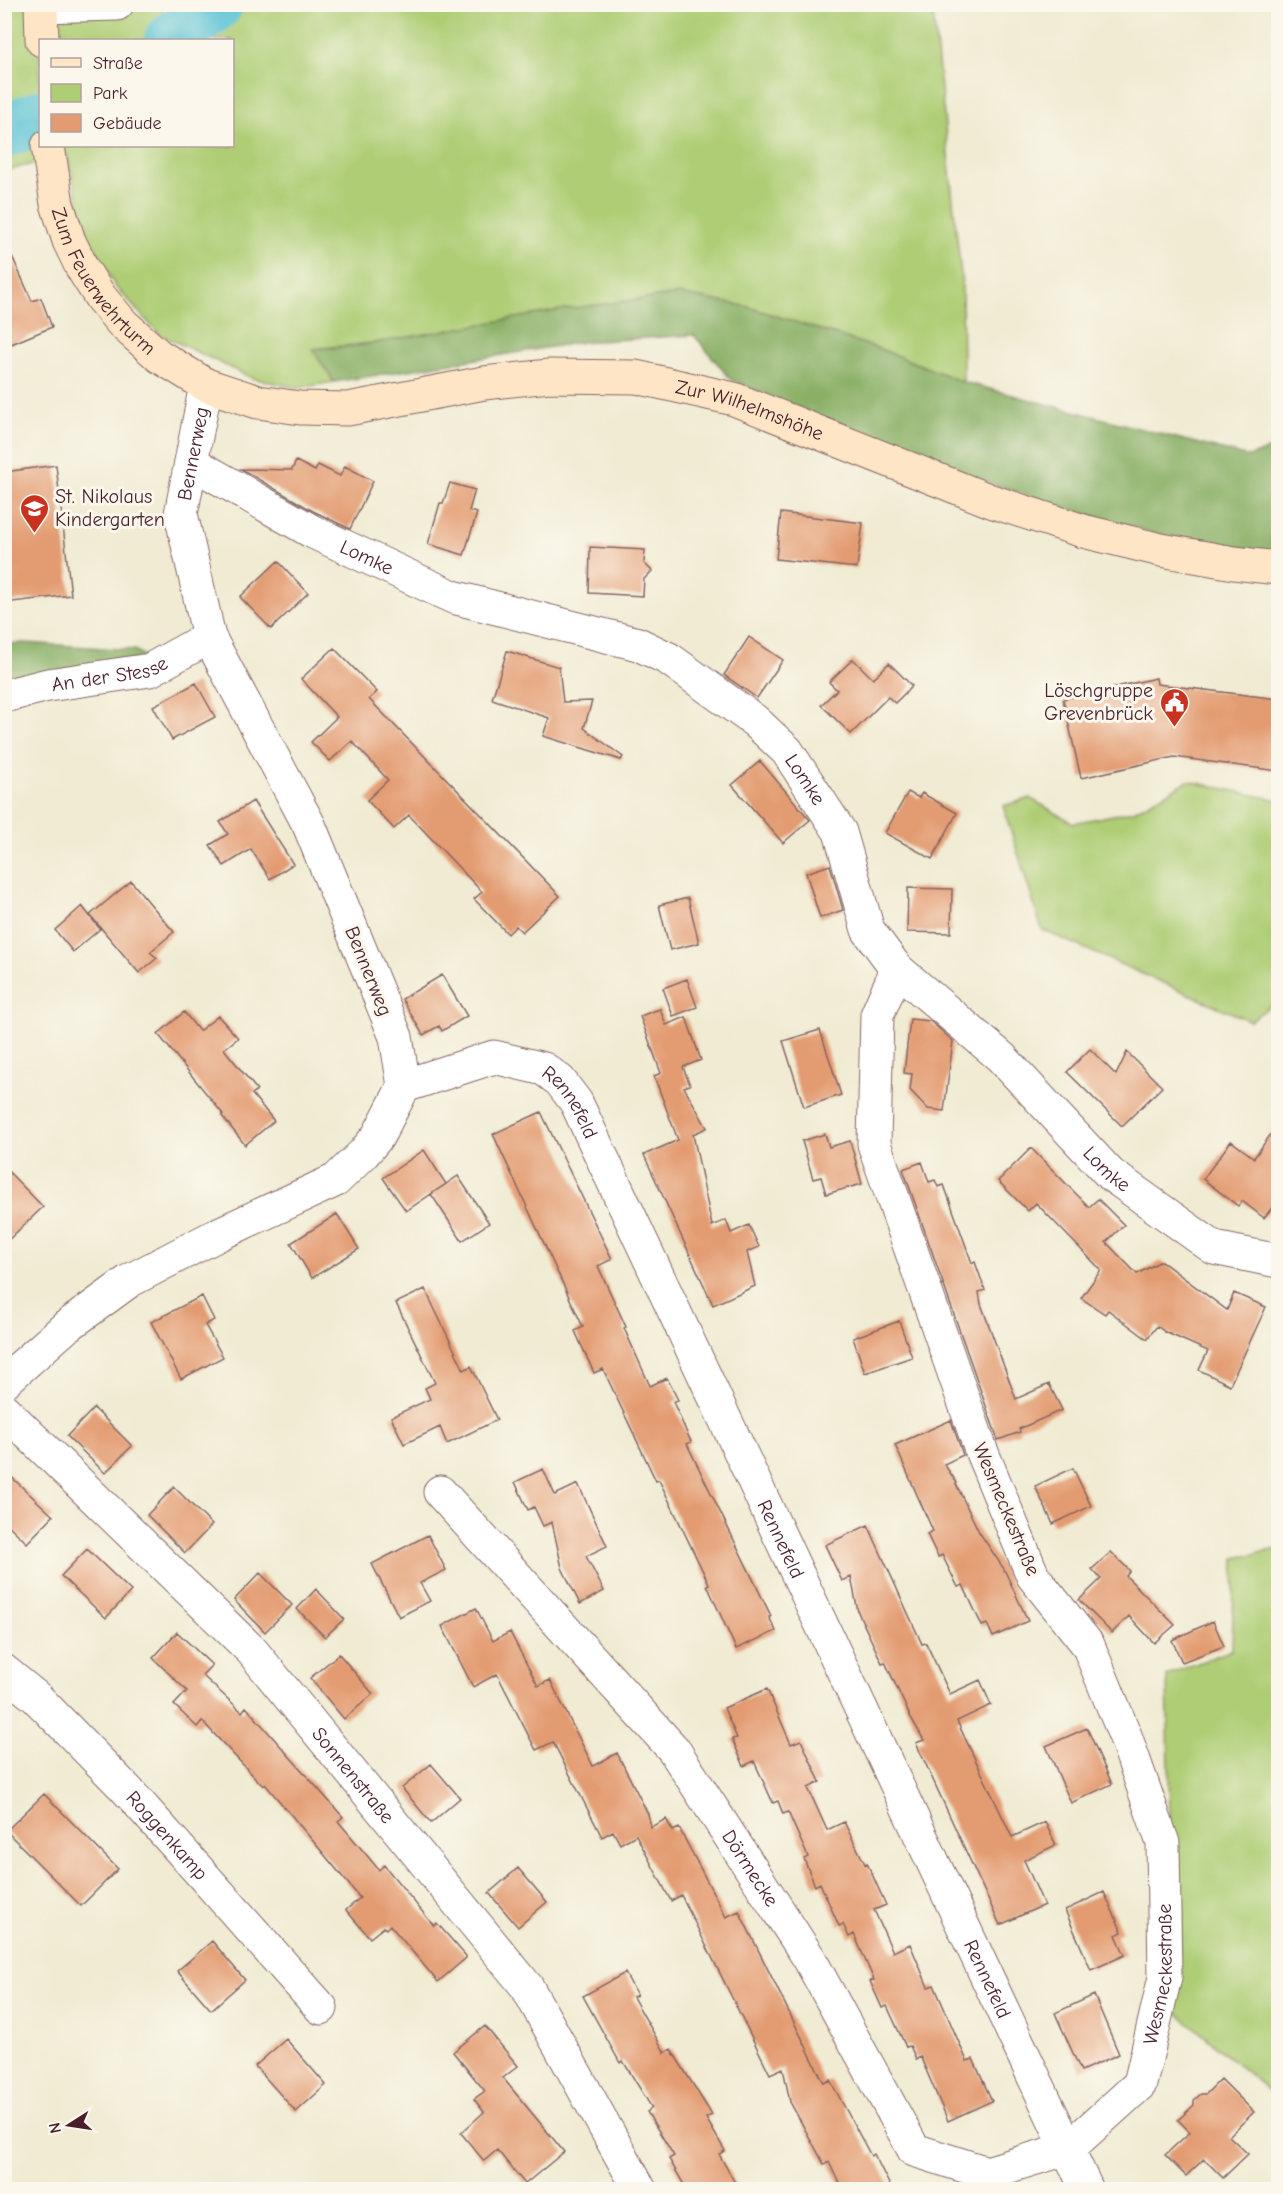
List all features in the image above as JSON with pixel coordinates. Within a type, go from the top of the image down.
[{"type":"street","points":[[42,39],[41,5],[117,4]]},
{"type":"street","name":"Zum Feuerwehrturm","points":[[49,154],[57,204],[69,241],[82,268],[101,298],[123,324],[159,356],[206,385]]},
{"type":"street","name":"Zur Wilhelmshöhe","points":[[206,385],[258,402],[300,408],[348,409],[484,383],[549,376],[636,377],[734,399],[991,501],[1083,531],[1161,550],[1278,568]]},
{"type":"street","name":"Bennerweg","points":[[206,385],[181,514],[209,637],[309,825],[396,1036],[404,1086]]},
{"type":"street","name":"Lomke","points":[[191,462],[311,531],[453,597],[638,644],[669,659],[755,721],[786,752],[840,832],[868,930],[897,969],[1000,1057],[1110,1174],[1214,1248],[1278,1261]]},
{"type":"street","name":"An der Stesse","points":[[4,696],[48,685],[150,670],[209,637]]},
{"type":"street","name":"Wesmeckestraße","points":[[897,969],[877,1015],[874,1144],[981,1450],[1024,1555],[1033,1576],[1088,1645],[1126,1738],[1163,1843],[1164,1977],[1140,2084],[1069,2148]]},
{"type":"street","name":"Rennefeld","points":[[404,1086],[494,1057],[544,1069],[560,1082],[576,1102],[1069,2148]]},
{"type":"street","points":[[4,1382],[66,1327],[129,1281],[219,1234],[336,1180],[378,1136],[404,1086]]},
{"type":"street","name":"Sonnenstraße","points":[[4,1410],[252,1651],[528,1987],[640,2190]]},
{"type":"street","name":"Dörmecke","points":[[440,1492],[674,1749],[809,1958],[914,2151],[987,2173],[1069,2148]]},
{"type":"street","name":"Roggenkamp","points":[[4,1671],[37,1698],[127,1790],[321,2008]]},
{"type":"street","points":[[1069,2148],[1087,2190]]},
{"type":"green space","points":[[236,4],[932,5],[962,284],[963,382],[880,349],[745,306],[313,349],[334,382],[298,388],[252,378],[159,334],[115,286],[86,231],[67,155],[5,171],[5,5],[157,5],[192,39],[39,39],[39,147],[234,147],[234,39],[194,39]]},
{"type":"green space","points":[[679,294],[745,306],[880,349],[963,382],[1249,457],[1278,445],[1278,554],[1157,534],[1058,506],[943,467],[731,380],[694,335],[582,342],[334,382],[312,349],[357,346],[566,309]]},
{"type":"green space","points":[[24,643],[135,650],[150,660],[5,688],[5,645]]},
{"type":"green space","points":[[1188,781],[1278,800],[1278,1000],[1250,1021],[1042,930],[1003,806],[1030,798],[1073,823],[1134,811]]},
{"type":"green space","points":[[1278,1549],[1278,2099],[1174,2010],[1167,1675],[1232,1650],[1235,1558]]},
{"type":"building","points":[[4,238],[32,301],[41,298],[52,327],[4,347]]},
{"type":"building","points":[[296,461],[315,471],[318,465],[340,476],[345,466],[373,481],[350,529],[313,511],[241,469],[292,470]]},
{"type":"building","name":"St. Nikolaus Kindergarten","points":[[56,465],[71,595],[4,603],[4,472]]},
{"type":"building","points":[[450,483],[475,490],[469,511],[477,513],[464,555],[428,544],[440,503],[443,503]]},
{"type":"building","points":[[781,513],[863,523],[857,568],[776,559]]},
{"type":"building","points":[[590,547],[645,550],[644,563],[652,571],[644,579],[643,596],[589,593]]},
{"type":"building","points":[[278,561],[308,593],[271,629],[240,597]]},
{"type":"building","points":[[749,637],[783,660],[757,698],[724,675]]},
{"type":"building","points":[[334,648],[377,692],[369,699],[560,896],[522,932],[516,926],[508,934],[474,899],[482,892],[409,815],[394,829],[367,800],[388,780],[352,741],[330,761],[311,742],[337,717],[301,679]]},
{"type":"building","points":[[507,651],[559,667],[563,702],[592,701],[584,728],[623,757],[621,760],[543,736],[549,718],[492,699]]},
{"type":"building","points":[[853,659],[873,679],[889,663],[912,686],[895,703],[888,697],[851,734],[821,705],[837,690],[829,682]]},
{"type":"building","name":"Löschgruppe Grevenbrück","points":[[1156,678],[1157,684],[1278,699],[1278,771],[1174,757],[1081,778],[1063,699]]},
{"type":"building","points":[[196,683],[215,717],[172,740],[153,706]]},
{"type":"building","points":[[760,761],[810,820],[783,843],[732,785]]},
{"type":"building","points":[[908,792],[919,798],[922,793],[957,813],[932,859],[885,833]]},
{"type":"building","points":[[253,801],[293,864],[270,879],[251,849],[224,866],[210,845],[228,834],[220,822]]},
{"type":"building","points":[[830,865],[843,910],[820,918],[806,873]]},
{"type":"building","points":[[131,881],[174,932],[150,952],[157,958],[139,973],[90,915]]},
{"type":"building","points":[[908,888],[952,889],[951,933],[907,932]]},
{"type":"building","points":[[688,898],[699,943],[670,950],[659,905]]},
{"type":"building","points":[[82,906],[100,929],[73,952],[55,930]]},
{"type":"building","points":[[442,975],[467,1016],[442,1031],[439,1026],[423,1035],[402,999]]},
{"type":"building","points":[[687,979],[697,1007],[673,1016],[663,988]]},
{"type":"building","points":[[660,1009],[666,1025],[686,1017],[701,1060],[683,1067],[690,1085],[684,1087],[707,1128],[693,1134],[712,1226],[726,1220],[731,1233],[749,1225],[759,1247],[747,1252],[755,1286],[713,1305],[644,1155],[678,1140],[654,1076],[661,1073],[640,1016]]},
{"type":"building","points":[[184,1012],[199,1031],[218,1016],[238,1038],[224,1049],[257,1090],[252,1094],[274,1121],[245,1145],[222,1116],[223,1114],[158,1034]]},
{"type":"building","points":[[910,1019],[930,1021],[953,1041],[944,1111],[928,1109],[910,1090],[912,1074],[904,1073]]},
{"type":"building","points":[[820,1030],[841,1095],[804,1107],[783,1041]]},
{"type":"building","points":[[1090,1049],[1116,1075],[1127,1052],[1162,1087],[1122,1126],[1067,1072]]},
{"type":"building","points":[[541,1112],[612,1259],[598,1266],[650,1386],[667,1378],[678,1400],[673,1402],[691,1442],[687,1444],[771,1616],[769,1617],[776,1631],[736,1649],[707,1585],[709,1584],[659,1480],[656,1481],[603,1369],[594,1373],[575,1331],[583,1327],[493,1134]]},
{"type":"building","points":[[1278,1124],[1278,1200],[1264,1218],[1242,1201],[1238,1206],[1203,1179],[1231,1141],[1254,1158]]},
{"type":"building","points":[[825,1134],[829,1147],[850,1141],[862,1184],[826,1194],[821,1177],[813,1179],[802,1141]]},
{"type":"building","points":[[1031,1148],[1089,1207],[1098,1199],[1124,1225],[1106,1242],[1137,1274],[1161,1261],[1227,1310],[1234,1293],[1266,1307],[1230,1385],[1199,1370],[1208,1351],[1165,1332],[1157,1326],[1147,1339],[1108,1310],[1105,1314],[1081,1298],[1101,1270],[1036,1203],[1028,1211],[998,1181]]},
{"type":"building","points":[[424,1150],[446,1184],[406,1211],[383,1178]]},
{"type":"building","points":[[922,1162],[929,1182],[935,1180],[938,1187],[944,1185],[972,1263],[975,1262],[985,1290],[979,1292],[981,1304],[1016,1399],[1049,1384],[1062,1410],[1019,1429],[1020,1432],[998,1440],[903,1169]]},
{"type":"building","points":[[4,1167],[43,1207],[4,1244]]},
{"type":"building","points":[[458,1176],[489,1223],[462,1241],[431,1194]]},
{"type":"building","points":[[337,1214],[359,1249],[312,1278],[291,1243]]},
{"type":"building","points":[[425,1289],[464,1370],[471,1366],[497,1420],[447,1444],[440,1427],[404,1444],[391,1417],[430,1399],[425,1388],[435,1383],[396,1303]]},
{"type":"building","points":[[202,1296],[214,1320],[205,1325],[223,1357],[181,1379],[151,1322]]},
{"type":"building","points":[[899,1321],[912,1357],[865,1373],[853,1338]]},
{"type":"building","points":[[94,1408],[132,1446],[105,1473],[67,1436]]},
{"type":"building","points":[[951,1420],[963,1455],[944,1464],[957,1483],[979,1532],[1004,1569],[1028,1621],[993,1637],[987,1624],[982,1626],[963,1585],[958,1587],[942,1555],[938,1557],[927,1534],[933,1531],[895,1445]]},
{"type":"building","points":[[1073,1468],[1091,1506],[1053,1524],[1035,1486]]},
{"type":"building","points":[[543,1469],[555,1495],[578,1484],[607,1546],[586,1556],[604,1591],[580,1604],[562,1568],[552,1522],[543,1526],[534,1507],[528,1510],[515,1482]]},
{"type":"building","points":[[4,1470],[53,1516],[27,1543],[4,1521]]},
{"type":"building","points":[[174,1487],[212,1525],[185,1553],[147,1515]]},
{"type":"building","points":[[868,1525],[922,1644],[926,1643],[950,1694],[980,1680],[991,1705],[957,1721],[1012,1837],[1045,1822],[1056,1845],[1024,1860],[1044,1905],[1000,1925],[916,1743],[924,1740],[885,1662],[882,1663],[858,1612],[851,1577],[842,1581],[825,1545]]},
{"type":"building","points":[[428,1535],[446,1570],[420,1583],[430,1601],[399,1617],[372,1564]]},
{"type":"building","points":[[87,1549],[131,1591],[106,1618],[61,1576]]},
{"type":"building","points":[[1111,1552],[1130,1571],[1126,1576],[1175,1625],[1154,1643],[1129,1616],[1112,1633],[1079,1600],[1101,1579],[1092,1569]]},
{"type":"building","points":[[260,1573],[292,1605],[265,1632],[234,1600]]},
{"type":"building","points":[[316,1589],[344,1619],[325,1637],[297,1609]]},
{"type":"building","points":[[476,1608],[493,1641],[510,1632],[538,1686],[550,1680],[593,1766],[617,1753],[648,1814],[651,1827],[666,1819],[673,1831],[679,1828],[726,1917],[739,1911],[824,2083],[830,2080],[871,2156],[874,2154],[892,2190],[842,2190],[829,2162],[824,2164],[790,2102],[783,2068],[770,2074],[681,1895],[671,1901],[636,1835],[620,1844],[613,1831],[602,1837],[553,1742],[536,1750],[497,1674],[473,1687],[442,1626]]},
{"type":"building","points":[[1213,1621],[1224,1646],[1182,1662],[1172,1640]]},
{"type":"building","points":[[177,1632],[212,1665],[202,1675],[242,1712],[246,1707],[343,1817],[338,1821],[379,1870],[384,1865],[434,1926],[437,1923],[466,1956],[438,1982],[390,1925],[370,1938],[346,1910],[360,1898],[313,1841],[265,1784],[263,1786],[202,1721],[197,1727],[174,1705],[187,1691],[153,1658]]},
{"type":"building","points":[[339,1654],[373,1694],[344,1719],[310,1678]]},
{"type":"building","points":[[767,1689],[791,1744],[801,1740],[820,1782],[808,1788],[827,1830],[844,1822],[865,1864],[867,1863],[886,1905],[874,1910],[893,1952],[910,1944],[928,1987],[934,1985],[967,2061],[973,2059],[992,2101],[948,2121],[920,2056],[916,2059],[910,2046],[906,2047],[887,2006],[882,2008],[870,1981],[874,1980],[854,1934],[849,1937],[843,1924],[839,1926],[820,1883],[815,1886],[804,1859],[808,1857],[788,1812],[783,1814],[778,1801],[773,1803],[754,1761],[744,1766],[732,1739],[737,1738],[724,1708]]},
{"type":"building","points":[[1087,1728],[1112,1784],[1071,1803],[1046,1746]]},
{"type":"building","points":[[431,1764],[460,1798],[431,1823],[402,1788]]},
{"type":"building","points":[[44,1794],[118,1869],[81,1906],[6,1831]]},
{"type":"building","points":[[518,1868],[547,1902],[518,1927],[489,1893]]},
{"type":"building","points":[[1104,1892],[1122,1932],[1116,1935],[1125,1955],[1091,1970],[1065,1910]]},
{"type":"building","points":[[212,1941],[245,1980],[211,2010],[177,1971]]},
{"type":"building","points":[[625,1973],[637,1995],[633,1997],[665,2053],[671,2049],[712,2115],[706,2118],[725,2151],[719,2154],[739,2190],[687,2190],[669,2159],[674,2156],[647,2112],[652,2108],[623,2061],[620,2063],[583,1996]]},
{"type":"building","points":[[1094,1995],[1119,2054],[1081,2071],[1055,2013]]},
{"type":"building","points":[[485,2026],[518,2066],[503,2078],[564,2152],[525,2184],[497,2150],[484,2161],[461,2133],[484,2112],[474,2099],[485,2091],[453,2052]]},
{"type":"building","points":[[286,2039],[326,2085],[296,2112],[255,2066]]},
{"type":"building","points":[[1221,2079],[1254,2112],[1229,2136],[1248,2154],[1223,2178],[1204,2159],[1186,2176],[1165,2155],[1190,2132],[1178,2120],[1194,2105],[1194,2100],[1201,2094],[1206,2094]]},
{"type":"waterway","points":[[172,39],[216,4]]},
{"type":"waterway","points":[[4,131],[39,117]]},
{"type":"place","name":"St. Nikolaus Kindergarten","points":[[34,534]]},
{"type":"place","name":"Löschgruppe Grevenbrück","points":[[1174,728]]}]
